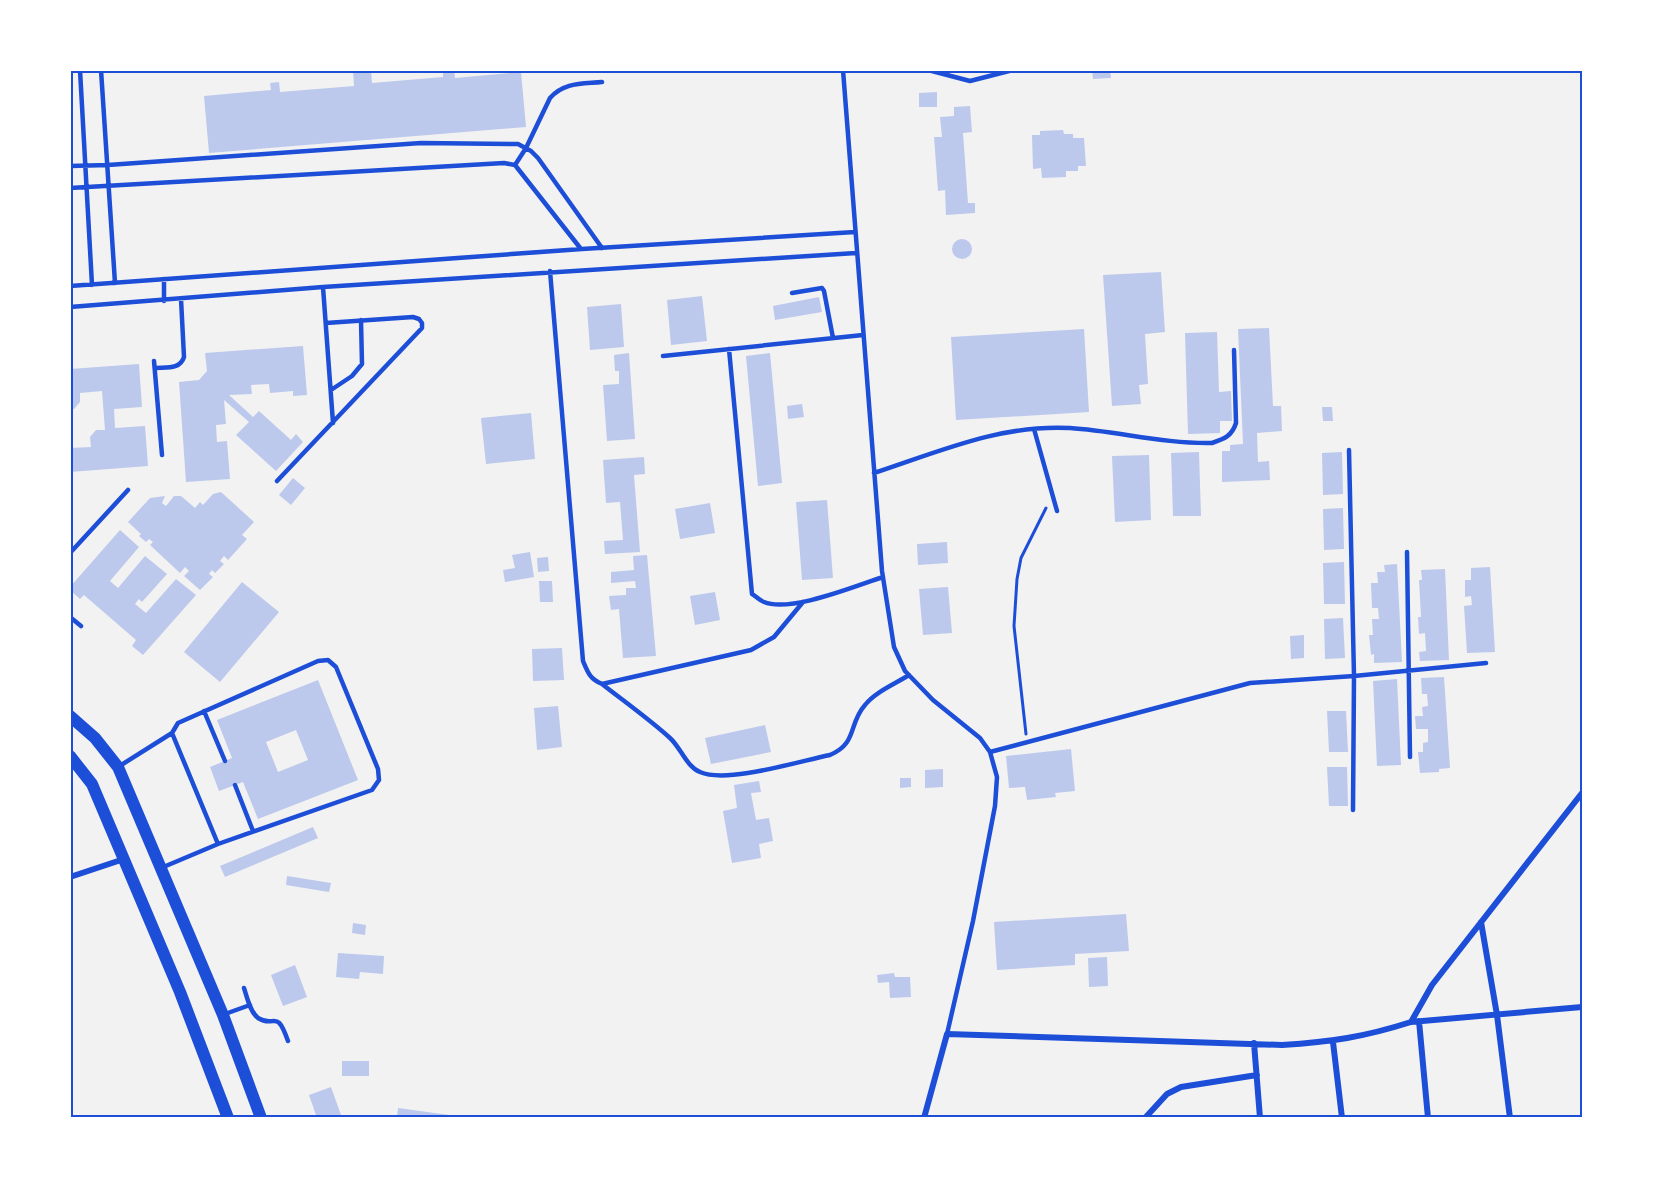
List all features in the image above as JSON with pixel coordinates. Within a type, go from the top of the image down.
[{"type":"main road","points":[[70,716],[95,738],[118,767],[223,1015],[261,1118]]},
{"type":"main road","points":[[70,756],[92,784],[180,992],[228,1118]]},
{"type":"street","points":[[1411,1022],[1432,985],[1582,793]]},
{"type":"street","points":[[70,877],[124,859]]},
{"type":"street","points":[[1481,922],[1497,1016],[1510,1118]]},
{"type":"street","points":[[924,1118],[947,1034],[1282,1045],[1333,1042],[1370,1035],[1411,1022],[1582,1007]]},
{"type":"street","points":[[1419,1022],[1428,1118]]},
{"type":"street","points":[[1333,1042],[1342,1118]]},
{"type":"street","points":[[1254,1043],[1260,1118]]},
{"type":"street","points":[[1145,1118],[1167,1094],[1181,1087],[1257,1075]]},
{"type":"lane","points":[[70,71],[76,70]]},
{"type":"lane","points":[[80,70],[92,285]]},
{"type":"lane","points":[[101,70],[115,283]]},
{"type":"lane","points":[[843,70],[883,577],[894,647],[909,675],[933,700],[980,738],[990,752],[997,777],[995,806],[973,921],[947,1034]]},
{"type":"lane","points":[[928,70],[970,81],[1012,70]]},
{"type":"lane","points":[[515,165],[526,148],[550,98],[556,91],[570,84],[602,82]]},
{"type":"lane","points":[[70,166],[421,143],[509,143],[526,148],[538,158],[603,248]]},
{"type":"lane","points":[[70,188],[504,163],[515,165],[582,249]]},
{"type":"lane","points":[[70,286],[855,232]]},
{"type":"lane","points":[[70,307],[550,271],[856,253]]},
{"type":"lane","points":[[550,271],[583,661],[593,680],[602,684],[672,740],[692,767],[711,775],[731,776],[830,755],[841,750],[847,744],[864,705],[909,675]]},
{"type":"lane","points":[[164,279],[164,301]]},
{"type":"lane","points":[[323,287],[333,423]]},
{"type":"lane","points":[[792,293],[822,288],[833,338]]},
{"type":"lane","points":[[155,368],[177,366],[182,363],[184,357],[181,299]]},
{"type":"lane","points":[[277,481],[422,328],[419,319],[413,317],[326,323]]},
{"type":"lane","points":[[330,390],[352,376],[362,364],[361,320]]},
{"type":"lane","points":[[663,356],[863,335]]},
{"type":"lane","points":[[729,349],[752,594],[764,602],[778,605],[802,602],[883,577]]},
{"type":"lane","points":[[874,473],[994,434],[1034,429],[1069,428],[1199,443],[1222,440],[1234,431],[1236,423],[1234,350]]},
{"type":"lane","points":[[154,361],[162,455]]},
{"type":"lane","points":[[1034,429],[1057,512]]},
{"type":"lane","points":[[1349,450],[1354,676],[1353,810]]},
{"type":"lane","points":[[70,553],[128,490]]},
{"type":"lane","points":[[1407,552],[1410,757]]},
{"type":"lane","points":[[602,684],[751,650],[774,637],[802,602]]},
{"type":"lane","points":[[70,617],[81,626]]},
{"type":"lane","points":[[118,767],[172,733],[178,723],[204,711],[318,662],[328,660],[336,668],[378,769],[379,780],[372,790],[253,831],[161,868]]},
{"type":"lane","points":[[990,752],[1250,683],[1354,676],[1486,663]]},
{"type":"lane","points":[[204,711],[225,761]]},
{"type":"lane","points":[[172,733],[218,844]]},
{"type":"lane","points":[[235,785],[253,831]]},
{"type":"lane","points":[[244,988],[256,1016],[261,1020],[275,1020],[283,1025],[288,1041]]},
{"type":"lane","points":[[223,1015],[250,1005]]},
{"type":"path","points":[[1026,743],[1014,626],[1017,579],[1021,558],[1052,496]]},
{"type":"building","points":[[353,70],[371,70],[372,83],[443,77],[443,70],[454,70],[455,78],[521,72],[526,127],[209,153],[204,96],[271,90],[270,83],[279,82],[280,92],[354,86]]},
{"type":"building","points":[[1092,70],[1110,70],[1111,78],[1093,79]]},
{"type":"building","points":[[937,92],[937,107],[919,107],[919,93]]},
{"type":"building","points":[[970,106],[972,132],[963,133],[968,203],[975,203],[975,213],[946,215],[945,190],[938,191],[934,137],[942,137],[940,117],[954,116],[954,107]]},
{"type":"building","points":[[1063,130],[1064,134],[1073,134],[1073,138],[1084,138],[1086,166],[1078,166],[1078,171],[1066,171],[1066,177],[1042,178],[1041,168],[1033,169],[1032,135],[1040,135],[1040,131]]},
{"type":"building","points":[[962,239],[969,242],[972,249],[969,256],[962,259],[955,256],[952,249],[955,242]]},
{"type":"building","points":[[1161,272],[1165,332],[1145,334],[1148,384],[1139,385],[1141,404],[1112,406],[1103,275]]},
{"type":"building","points":[[702,296],[707,341],[671,345],[667,300]]},
{"type":"building","points":[[819,297],[822,312],[775,320],[773,306]]},
{"type":"building","points":[[621,304],[624,347],[590,350],[587,307]]},
{"type":"building","points":[[1269,328],[1273,406],[1281,406],[1282,431],[1257,433],[1258,462],[1269,461],[1270,480],[1222,482],[1222,451],[1230,451],[1230,445],[1243,444],[1238,329]]},
{"type":"building","points":[[1084,329],[1089,412],[956,420],[951,337]]},
{"type":"building","points":[[1217,332],[1219,392],[1231,391],[1232,421],[1220,421],[1220,433],[1188,434],[1185,333]]},
{"type":"building","points":[[303,346],[307,395],[293,396],[293,391],[270,393],[269,384],[251,385],[252,394],[229,395],[253,417],[259,411],[291,440],[296,434],[303,442],[276,471],[236,435],[249,422],[224,400],[226,424],[216,425],[217,442],[227,441],[230,479],[186,482],[179,382],[199,380],[207,371],[205,353]]},
{"type":"building","points":[[629,353],[635,439],[607,441],[603,385],[619,384],[619,371],[615,371],[614,355]]},
{"type":"building","points":[[770,353],[782,483],[758,486],[746,356]]},
{"type":"building","points":[[139,364],[142,407],[114,409],[115,428],[145,426],[148,466],[70,472],[70,448],[91,447],[90,437],[96,430],[105,430],[102,391],[80,393],[80,402],[70,410],[70,369]]},
{"type":"building","points":[[802,404],[804,417],[788,419],[787,406]]},
{"type":"building","points":[[1322,407],[1332,407],[1333,421],[1323,421]]},
{"type":"building","points":[[531,413],[535,459],[486,464],[481,418]]},
{"type":"building","points":[[1199,452],[1201,516],[1173,516],[1171,453]]},
{"type":"building","points":[[1342,452],[1343,494],[1323,495],[1322,453]]},
{"type":"building","points":[[1149,455],[1151,520],[1115,522],[1112,456]]},
{"type":"building","points":[[644,457],[645,474],[634,475],[640,552],[605,554],[604,541],[623,540],[620,502],[606,503],[603,460]]},
{"type":"building","points":[[293,478],[305,488],[291,505],[279,495]]},
{"type":"building","points":[[221,492],[254,522],[242,535],[247,539],[228,560],[224,556],[220,561],[224,564],[215,573],[212,570],[209,574],[213,577],[200,590],[184,576],[189,571],[185,567],[180,573],[150,545],[153,542],[149,539],[146,542],[128,522],[150,498],[165,496],[162,503],[166,506],[174,496],[181,496],[195,508],[200,502],[203,505],[213,494]]},
{"type":"building","points":[[827,500],[833,578],[802,580],[796,502]]},
{"type":"building","points":[[710,503],[715,533],[680,539],[675,509]]},
{"type":"building","points":[[1343,508],[1344,549],[1324,550],[1323,509]]},
{"type":"building","points":[[120,530],[139,547],[110,581],[118,588],[145,556],[167,574],[142,602],[139,599],[135,604],[146,613],[176,579],[196,595],[143,655],[132,646],[136,640],[84,595],[80,599],[70,590],[70,587]]},
{"type":"building","points":[[947,542],[948,563],[918,565],[917,544]]},
{"type":"building","points":[[530,552],[534,577],[505,582],[503,570],[515,568],[512,555]]},
{"type":"building","points":[[647,555],[656,656],[623,658],[619,609],[611,610],[609,596],[626,595],[626,588],[636,588],[635,581],[611,583],[611,572],[634,570],[633,556]]},
{"type":"building","points":[[548,557],[549,571],[538,572],[537,558]]},
{"type":"building","points":[[1344,562],[1345,604],[1324,604],[1323,563]]},
{"type":"building","points":[[1397,564],[1402,662],[1374,663],[1369,635],[1373,635],[1372,619],[1379,619],[1378,608],[1372,608],[1371,583],[1378,583],[1377,572],[1385,572],[1384,565]]},
{"type":"building","points":[[1490,567],[1495,652],[1467,653],[1464,606],[1472,605],[1471,596],[1465,597],[1465,580],[1471,580],[1471,568]]},
{"type":"building","points":[[1445,569],[1449,660],[1420,661],[1419,652],[1426,651],[1425,633],[1419,634],[1421,570]]},
{"type":"building","points":[[539,581],[552,581],[553,602],[540,602]]},
{"type":"building","points":[[242,582],[279,612],[220,682],[184,652]]},
{"type":"building","points":[[948,587],[952,633],[923,635],[919,589]]},
{"type":"building","points":[[715,592],[720,620],[695,625],[690,596]]},
{"type":"building","points":[[1343,618],[1345,658],[1325,659],[1324,619]]},
{"type":"building","points":[[1304,635],[1304,658],[1291,659],[1290,636]]},
{"type":"building","points":[[562,648],[564,680],[533,681],[532,649]]},
{"type":"building","points":[[1444,677],[1450,768],[1439,769],[1439,772],[1420,773],[1418,752],[1423,752],[1423,743],[1428,742],[1428,729],[1416,729],[1415,716],[1423,716],[1422,707],[1428,706],[1427,694],[1422,694],[1421,678]]},
{"type":"building","points":[[1397,679],[1401,765],[1377,766],[1373,681]]},
{"type":"building","points":[[318,680],[358,780],[258,819],[243,782],[219,791],[210,767],[232,758],[217,720]],"holes":[[[296,730],[308,760],[278,772],[266,742]]]},
{"type":"building","points":[[558,706],[562,747],[537,750],[534,708]]},
{"type":"building","points":[[1327,711],[1346,711],[1348,752],[1329,752]]},
{"type":"building","points":[[765,725],[771,752],[711,764],[705,738]]},
{"type":"building","points":[[1071,749],[1075,791],[1055,793],[1056,797],[1027,800],[1025,787],[1009,788],[1006,756]]},
{"type":"building","points":[[1327,767],[1347,767],[1348,806],[1329,806]]},
{"type":"building","points":[[943,769],[943,787],[925,788],[925,770]]},
{"type":"building","points":[[900,778],[911,778],[911,787],[900,788]]},
{"type":"building","points":[[759,781],[761,792],[751,793],[756,820],[769,818],[773,841],[759,844],[761,858],[732,863],[723,811],[737,808],[734,785]]},
{"type":"building","points":[[313,827],[318,838],[225,877],[220,866]]},
{"type":"building","points":[[287,876],[331,883],[329,892],[286,885]]},
{"type":"building","points":[[1126,914],[1129,951],[1075,954],[1075,965],[997,970],[994,922]]},
{"type":"building","points":[[353,923],[366,925],[365,935],[352,933]]},
{"type":"building","points":[[338,953],[384,956],[383,974],[360,972],[359,979],[336,977]]},
{"type":"building","points":[[1107,957],[1108,986],[1089,987],[1088,958]]},
{"type":"building","points":[[295,965],[307,997],[283,1006],[271,975]]},
{"type":"building","points":[[894,973],[895,977],[910,977],[911,997],[890,998],[889,982],[878,983],[877,975]]},
{"type":"building","points":[[342,1061],[369,1061],[369,1076],[342,1076]]},
{"type":"building","points":[[331,1087],[342,1118],[317,1118],[309,1095]]},
{"type":"building","points":[[398,1108],[457,1116],[457,1118],[397,1118]]}]
